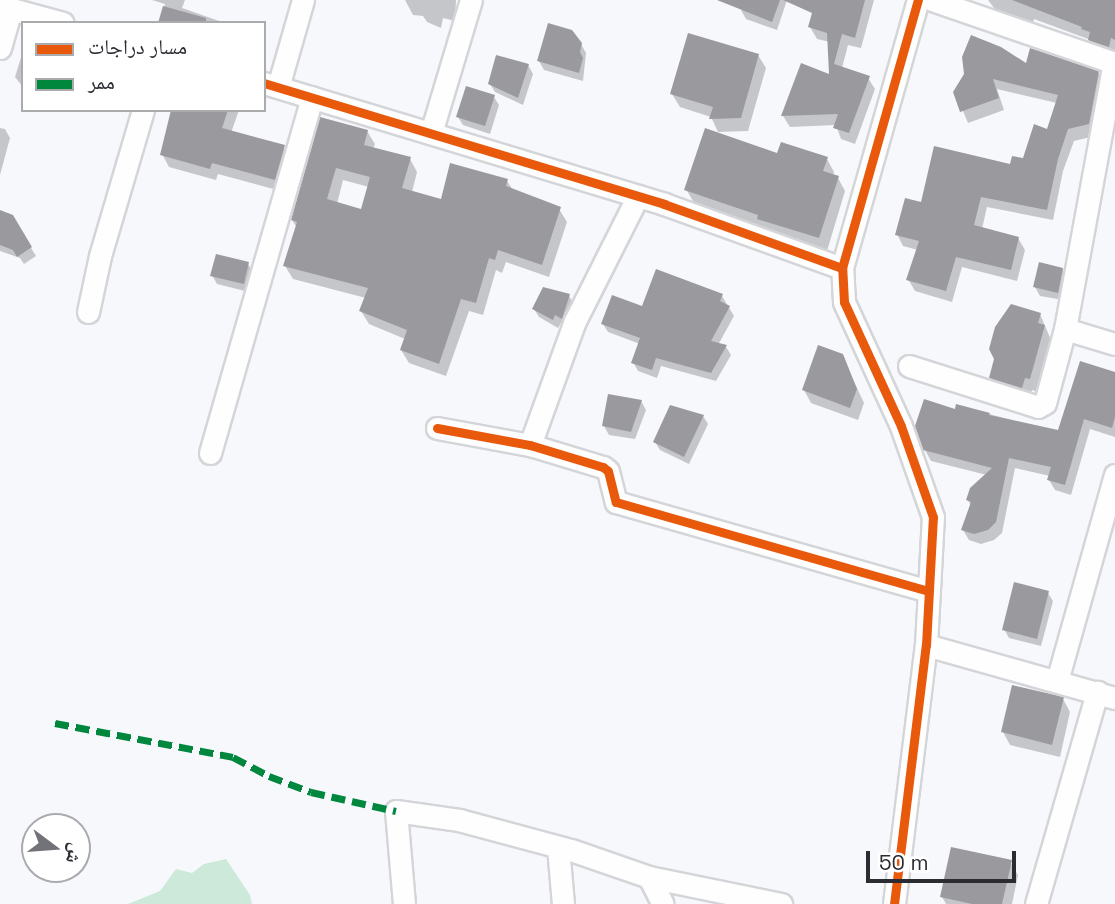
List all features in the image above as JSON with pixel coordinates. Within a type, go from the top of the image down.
[{"type":"street","points":[[303,0],[271,85],[638,196],[842,268]]},
{"type":"street","points":[[431,133],[471,0]]},
{"type":"street","points":[[894,904],[926,645],[933,517],[901,426],[845,302],[842,268],[918,0]]},
{"type":"street","points":[[909,366],[1038,407],[1045,403],[1065,329],[1114,62],[932,0]]},
{"type":"street","points":[[0,48],[6,8],[54,14]]},
{"type":"street","points":[[210,453],[312,97]]},
{"type":"street","points":[[89,312],[100,256],[142,112]]},
{"type":"street","points":[[530,445],[575,321],[638,196]]},
{"type":"street","points":[[1065,329],[1115,344]]},
{"type":"street","points":[[437,428],[530,445],[606,468],[616,502],[929,591]]},
{"type":"street","points":[[1057,681],[1115,475]]},
{"type":"street","points":[[926,645],[1106,695],[1036,904]]},
{"type":"street","points":[[404,904],[396,811],[459,820],[558,847],[649,877],[781,904]]},
{"type":"street","points":[[558,847],[563,904]]},
{"type":"street","points":[[649,877],[663,904]]},
{"type":"green space","points":[[226,859],[250,895],[252,904],[128,904],[160,891],[176,869],[192,873],[204,864]]},
{"type":"building","points":[[717,0],[780,0],[772,22]]},
{"type":"building","points":[[783,0],[865,0],[855,38],[842,34],[834,64],[870,76],[849,133],[833,128],[838,114],[781,116],[801,63],[829,74],[827,33],[808,27],[812,13]]},
{"type":"building","points":[[1012,0],[1115,0],[1115,40],[1111,38],[1109,47],[1088,40],[1090,32],[1081,29],[1082,27]]},
{"type":"building","points":[[163,6],[206,18],[206,21],[159,21]]},
{"type":"building","points":[[548,23],[572,30],[582,43],[580,52],[583,58],[579,73],[537,61]]},
{"type":"building","points":[[688,33],[759,54],[741,118],[709,119],[713,107],[670,94]]},
{"type":"building","points":[[971,35],[1001,47],[1026,63],[1030,48],[1099,71],[1089,124],[1068,129],[1058,159],[1047,210],[981,197],[974,225],[1019,237],[1011,270],[956,257],[946,291],[906,280],[919,241],[895,235],[905,198],[921,202],[934,146],[1010,164],[1012,156],[1023,158],[1034,124],[1047,129],[1058,95],[993,79],[999,98],[960,112],[953,92],[964,74],[962,57]]},
{"type":"building","points":[[496,55],[529,64],[518,98],[488,84]]},
{"type":"building","points":[[466,86],[495,95],[485,126],[456,117]]},
{"type":"building","points":[[171,112],[227,112],[222,128],[285,145],[275,180],[212,163],[210,169],[160,155]]},
{"type":"building","points":[[320,117],[368,130],[364,145],[411,157],[402,188],[441,199],[450,163],[508,179],[506,186],[561,207],[542,265],[498,250],[495,260],[489,258],[476,303],[461,299],[439,364],[400,350],[407,330],[359,311],[368,288],[283,266],[297,222],[291,220]],"holes":[[[336,168],[370,177],[361,209],[327,199]]]},
{"type":"building","points":[[705,128],[777,153],[781,142],[828,157],[823,171],[839,176],[819,238],[757,219],[758,215],[684,190]]},
{"type":"building","points":[[0,210],[13,215],[32,247],[17,257],[13,250],[0,245]]},
{"type":"building","points":[[216,254],[249,262],[244,284],[210,276]]},
{"type":"building","points":[[1039,262],[1063,268],[1058,293],[1033,287]]},
{"type":"building","points":[[656,269],[723,294],[720,301],[730,306],[711,341],[727,345],[711,373],[656,358],[652,370],[631,363],[640,338],[601,324],[612,295],[642,306]]},
{"type":"building","points":[[543,287],[570,294],[562,319],[555,315],[553,320],[532,309]]},
{"type":"building","points":[[1011,304],[1041,313],[1038,323],[1045,325],[1030,379],[1025,378],[1022,388],[989,378],[994,359],[989,349],[995,327]]},
{"type":"building","points":[[818,345],[843,354],[857,389],[850,408],[802,390]]},
{"type":"building","points":[[1080,361],[1115,372],[1115,417],[1112,428],[1084,419],[1065,485],[1047,480],[1051,467],[1009,458],[996,522],[988,530],[974,534],[961,530],[971,502],[966,500],[970,488],[992,468],[923,450],[915,426],[924,399],[955,409],[956,404],[990,413],[989,415],[1058,430]]},
{"type":"building","points":[[608,394],[642,400],[631,432],[602,426]]},
{"type":"building","points":[[670,405],[704,415],[684,457],[653,442]]},
{"type":"building","points":[[1014,582],[1049,591],[1037,639],[1002,630]]},
{"type":"building","points":[[1012,685],[1064,697],[1052,745],[1001,732]]},
{"type":"building","points":[[951,847],[1012,860],[1002,904],[972,904],[940,897]]},
{"type":"marked path","points":[[55,723],[233,757],[269,776],[311,792],[396,811]]},
{"type":"cycle path","points":[[894,904],[926,645],[933,517],[901,426],[844,302],[842,268],[918,0]]},
{"type":"cycle path","points":[[266,84],[664,204],[842,268]]},
{"type":"cycle path","points":[[437,428],[530,445],[603,467],[608,471],[616,502],[929,591]]}]
